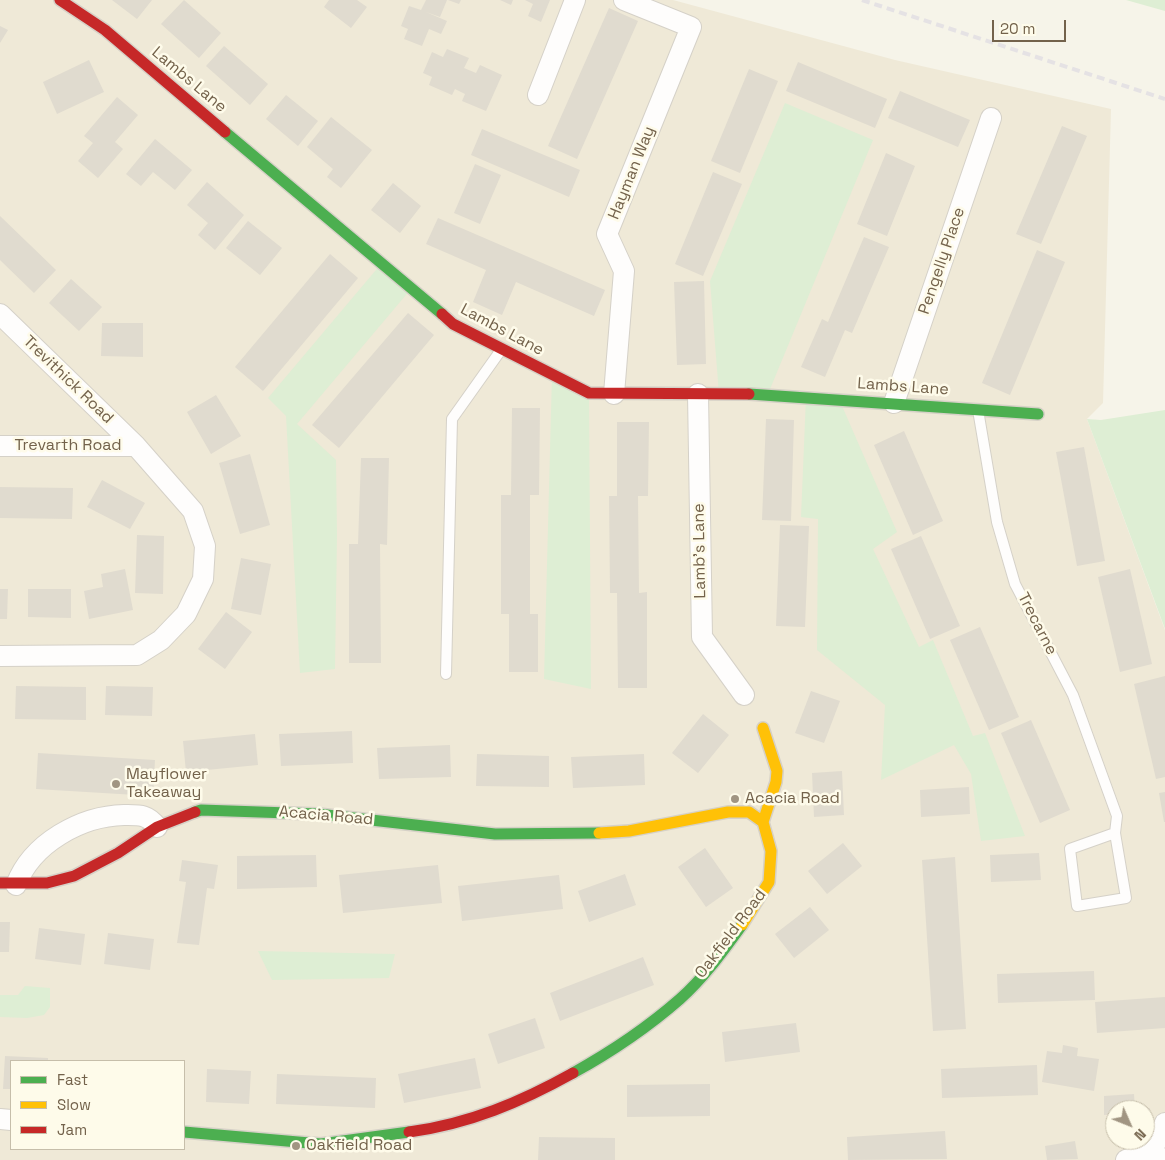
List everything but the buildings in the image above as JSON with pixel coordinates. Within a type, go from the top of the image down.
[{"type":"street","name":"Lambs Lane","points":[[60,0],[105,30],[453,324],[589,393],[768,394],[1038,414]]},
{"type":"street","points":[[538,95],[574,0]]},
{"type":"street","name":"Hayman Way","points":[[614,394],[624,271],[607,234],[691,27],[624,0]]},
{"type":"street","name":"Pengelly Place","points":[[894,403],[991,118]]},
{"type":"street","name":"Trevithick Road","points":[[0,314],[136,446],[193,511],[205,546],[203,579],[186,614],[161,640],[136,655],[0,656]]},
{"type":"street","name":"Lamb's Lane","points":[[698,394],[702,637],[744,694]]},
{"type":"street","name":"Trevarth Road","points":[[0,446],[136,446]]},
{"type":"street","points":[[762,728],[777,771],[776,782],[763,822]]},
{"type":"street","name":"Acacia Road","points":[[8,884],[47,884],[74,876],[118,853],[157,827],[201,810],[318,814],[495,834],[585,834],[629,831],[728,812],[749,812],[763,822]]},
{"type":"street","name":"Acacia Road","points":[[8,884],[33,857],[62,833],[86,821],[115,815],[141,815],[151,818],[157,827]]},
{"type":"street","name":"Oakfield Road","points":[[185,1132],[321,1144],[380,1138],[473,1119],[530,1096],[591,1063],[637,1033],[681,998],[711,966],[751,913],[769,882],[771,851],[763,822]]},
{"type":"street","points":[[1126,1160],[1158,1155],[1165,1123]]},
{"type":"lane","points":[[446,674],[452,419],[502,349]]},
{"type":"lane","name":"Trecarne","points":[[978,409],[997,522],[1015,584],[1073,695],[1116,816],[1115,833],[1126,898],[1076,906],[1070,850],[1115,833]]},
{"type":"shaded area","points":[[0,0],[673,0],[895,60],[1111,109],[1103,403],[1087,419],[1165,630],[1165,1160],[0,1160]]},
{"type":"green space","points":[[1126,0],[1165,0],[1165,11]]},
{"type":"green space","points":[[785,103],[873,140],[768,394],[719,394],[710,281]]},
{"type":"green space","points":[[381,264],[411,289],[297,424],[336,460],[337,535],[335,669],[300,673],[286,416],[268,398]]},
{"type":"green space","points":[[552,374],[589,393],[591,689],[544,679]]},
{"type":"green space","points":[[806,397],[839,399],[897,532],[873,549],[919,647],[933,640],[973,736],[985,733],[1025,836],[981,841],[971,774],[954,745],[881,780],[885,705],[817,650],[818,519],[801,517]]},
{"type":"green space","points":[[1165,410],[1165,629],[1087,419],[1101,420]]},
{"type":"green space","points":[[258,951],[395,954],[389,978],[272,980]]},
{"type":"green space","points":[[25,986],[50,988],[50,1007],[44,1015],[27,1018],[0,1017],[0,995],[18,995]]},
{"type":"railway","points":[[862,0],[1165,99]]},
{"type":"traffic: fast","points":[[225,132],[442,314]]},
{"type":"traffic: fast","points":[[749,394],[1038,414]]},
{"type":"traffic: fast","points":[[195,812],[201,810],[318,814],[495,834],[599,833]]},
{"type":"traffic: fast","points":[[573,1073],[629,1039],[680,999],[705,973],[742,925]]},
{"type":"traffic: fast","points":[[185,1132],[321,1144],[409,1132]]},
{"type":"traffic: slow","points":[[742,925],[769,882],[771,851],[763,822],[776,782],[777,771],[763,728]]},
{"type":"traffic: slow","points":[[599,833],[629,831],[728,812],[749,812],[763,822]]},
{"type":"traffic: jam","points":[[60,0],[105,30],[225,132]]},
{"type":"traffic: jam","points":[[442,314],[453,324],[589,393],[749,394]]},
{"type":"traffic: jam","points":[[0,883],[47,883],[74,876],[118,853],[157,827],[195,812]]},
{"type":"traffic: jam","points":[[409,1132],[453,1123],[494,1110],[534,1093],[573,1073]]},
{"type":"place","name":"Mayflower Takeaway","points":[[116,784]]},
{"type":"place","name":"Acacia Road","points":[[735,799]]},
{"type":"place","name":"Oakfield Road","points":[[296,1146]]}]
